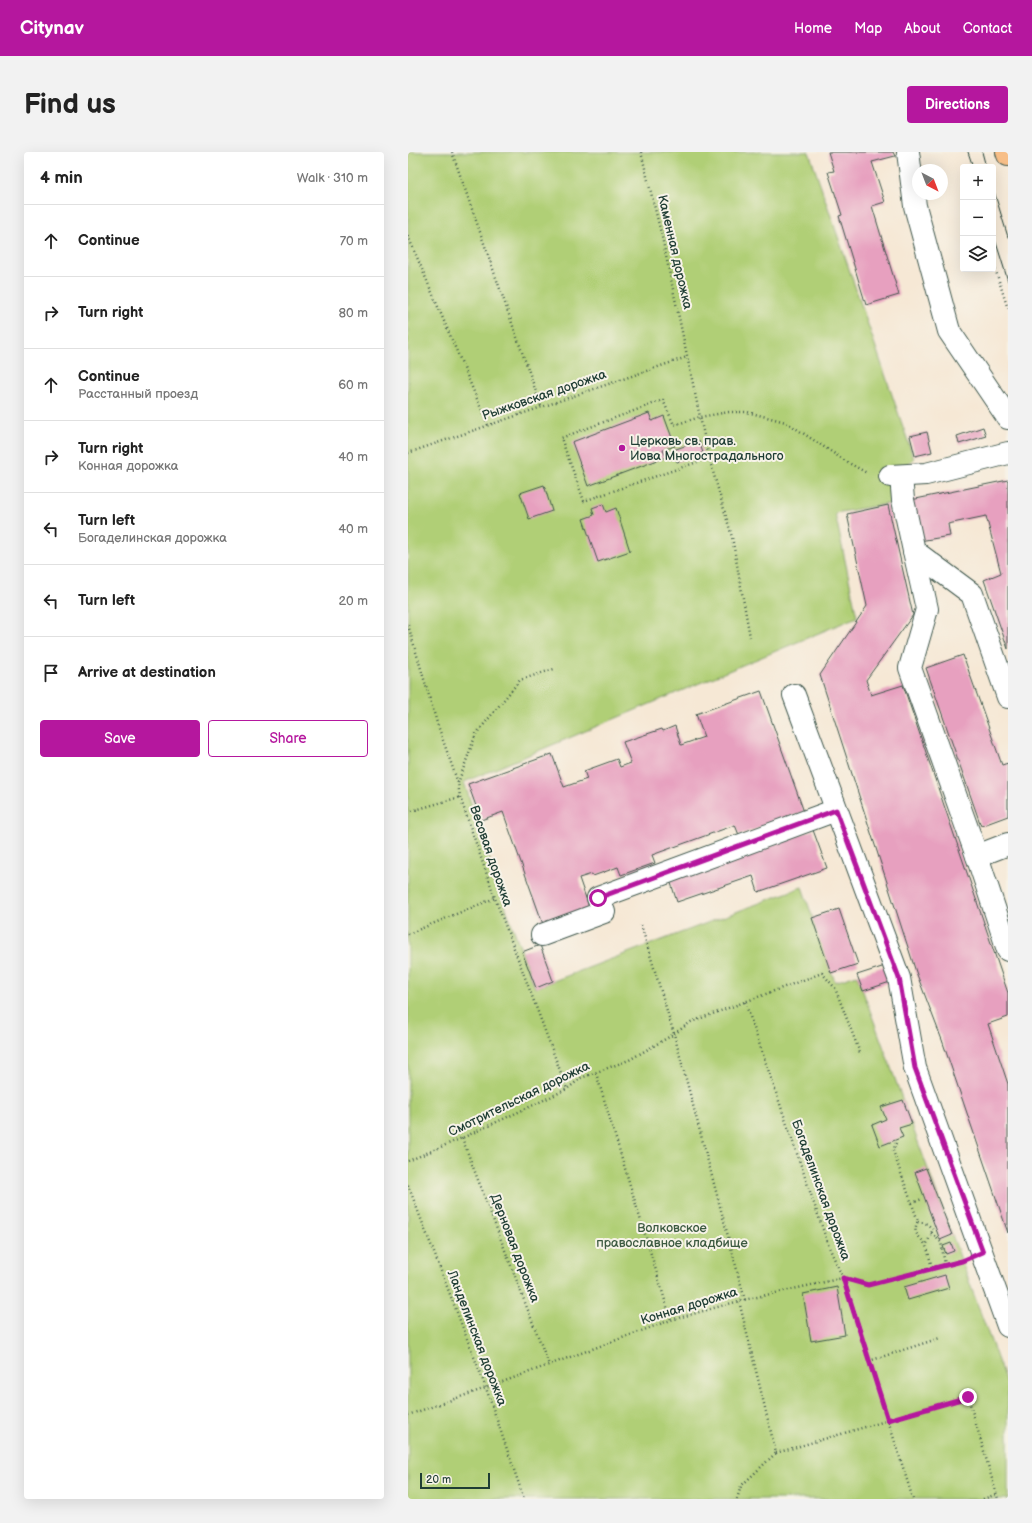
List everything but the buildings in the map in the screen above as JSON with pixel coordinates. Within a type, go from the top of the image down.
[{"type":"street","points":[[908,152],[915,206],[949,331],[1008,418]]},
{"type":"street","points":[[1008,453],[926,474],[895,476],[903,500],[927,609],[910,668],[977,856],[1008,950]]},
{"type":"street","points":[[914,550],[972,594],[1008,697]]},
{"type":"street","points":[[794,694],[899,978],[915,1068],[983,1252],[1008,1326]]},
{"type":"street","points":[[542,936],[604,912],[598,898],[836,810]]},
{"type":"street","points":[[977,856],[1008,844]]},
{"type":"path","points":[[452,152],[541,406]]},
{"type":"path","name":"Каменная дорожка","points":[[641,152],[662,237],[709,458],[732,537],[750,637]]},
{"type":"path","points":[[408,236],[488,424]]},
{"type":"path","points":[[996,271],[1008,309]]},
{"type":"path","name":"Рыжковская дорожка","points":[[408,453],[488,424],[687,357]]},
{"type":"path","points":[[709,458],[584,501],[561,438],[663,400],[674,425],[700,417],[729,412],[748,412],[786,422],[846,462],[868,474],[895,476]]},
{"type":"path","name":"Весовая дорожка","points":[[408,625],[437,723],[458,783],[460,797],[495,898],[566,1089]]},
{"type":"path","points":[[458,783],[476,734],[520,680],[554,669]]},
{"type":"path","points":[[408,812],[460,797]]},
{"type":"path","points":[[408,934],[495,898]]},
{"type":"path","points":[[641,925],[674,1034],[745,1300]]},
{"type":"path","name":"Смотрительская дорожка","points":[[408,1161],[462,1138],[566,1089],[581,1078],[629,1060],[674,1034],[691,1022],[822,973],[835,988],[860,1053]]},
{"type":"path","name":"Богаделинская дорожка","points":[[745,1002],[829,1247],[843,1278],[914,1499]]},
{"type":"path","points":[[596,1073],[671,1320]]},
{"type":"path","name":"Дерновая дорожка","points":[[462,1138],[549,1365]]},
{"type":"path","points":[[896,1143],[893,1150],[918,1221],[916,1226],[916,1235],[926,1246],[932,1268]]},
{"type":"path","name":"Ланделинская дорожка","points":[[408,1185],[486,1388],[524,1499]]},
{"type":"path","points":[[912,1203],[922,1199]]},
{"type":"path","points":[[918,1221],[927,1224],[933,1230],[926,1246]]},
{"type":"path","points":[[931,1233],[941,1242],[945,1264]]},
{"type":"path","name":"Конная дорожка","points":[[408,1415],[671,1320],[739,1301],[843,1278],[868,1285],[945,1264],[962,1261],[983,1252]]},
{"type":"path","points":[[739,1301],[776,1453]]},
{"type":"path","points":[[869,1361],[940,1338]]},
{"type":"path","points":[[737,1499],[742,1486],[776,1453],[968,1397],[998,1499]]},
{"type":"path","points":[[983,1499],[997,1494]]},
{"type":"green space","name":"Волковское православное кладбище","points":[[408,152],[809,152],[914,459],[890,476],[893,503],[835,513],[857,617],[464,782],[504,903],[535,988],[802,887],[835,982],[857,975],[1008,1388],[1008,1499],[408,1499]]},
{"type":"tram line","points":[[968,152],[972,164]]},
{"type":"tram line","points":[[982,152],[985,164]]},
{"type":"tram line","points":[[996,198],[1008,237]]},
{"type":"tram line","points":[[994,236],[1008,281]]},
{"type":"place","name":"Церковь св. прав. Иова Многострадального","points":[[622,448]]},
{"type":"route","points":[[598,898],[836,810],[899,978],[915,1068],[983,1252],[962,1261],[945,1264],[868,1285],[843,1278],[888,1420],[968,1397]]}]
